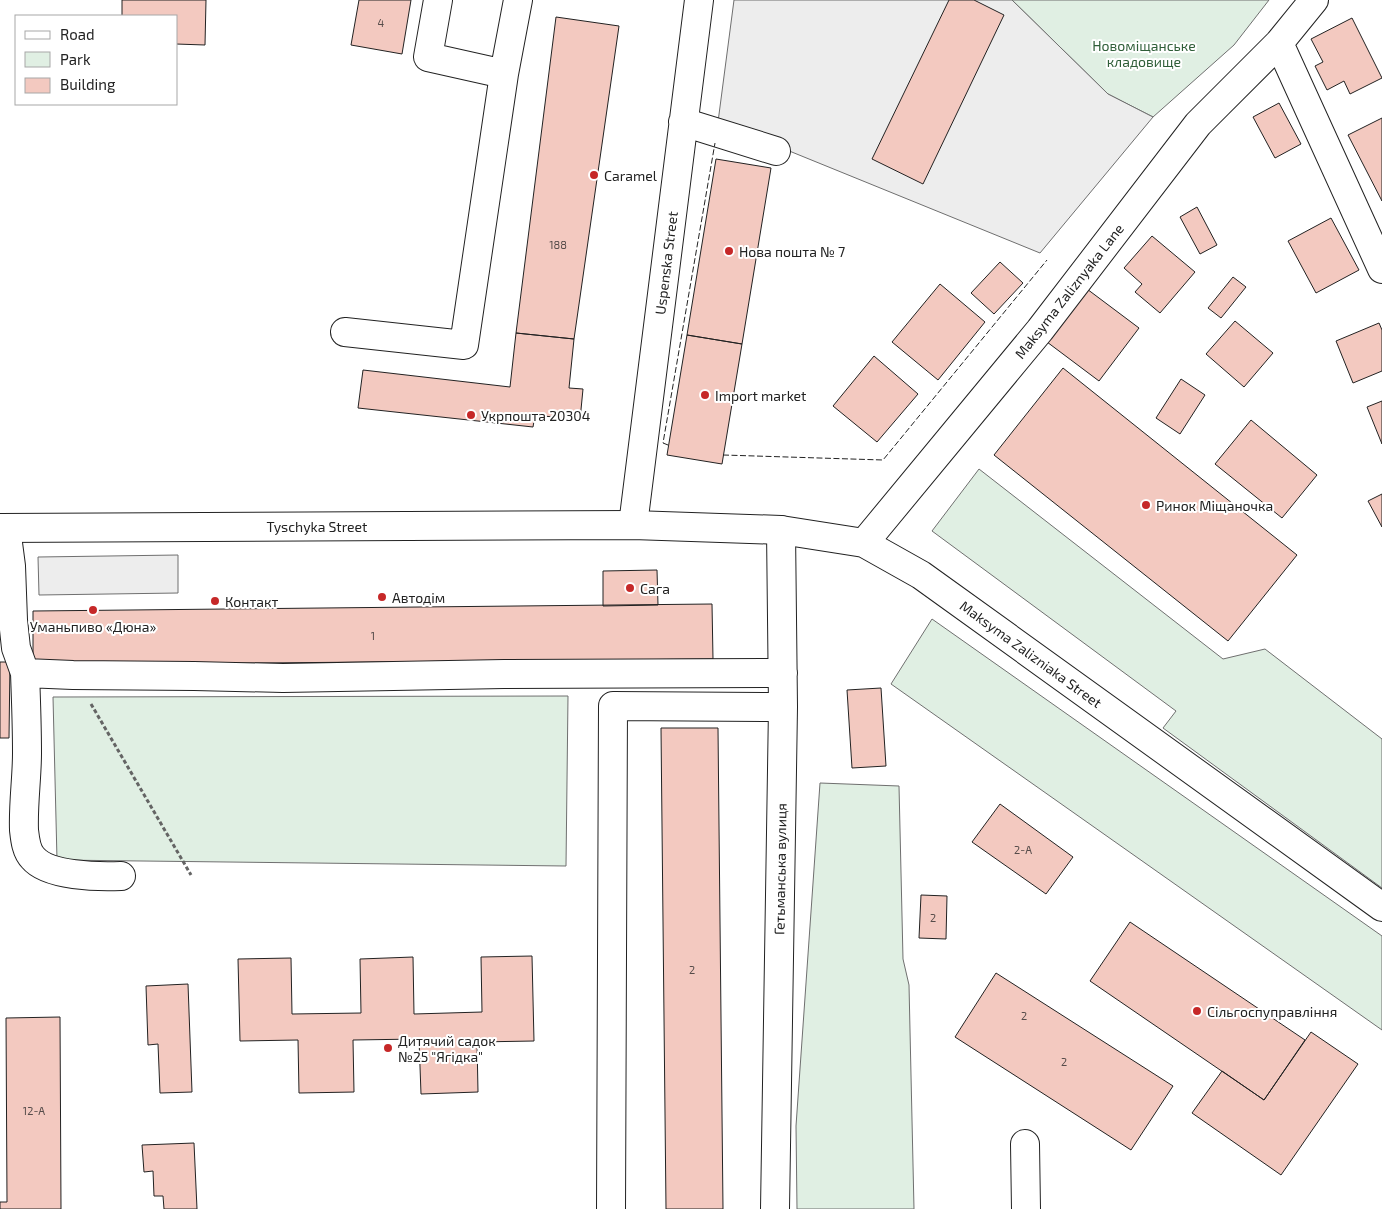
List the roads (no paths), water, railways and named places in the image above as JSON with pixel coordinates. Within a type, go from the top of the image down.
[{"type":"street","points":[[438,0],[428,57],[504,74]]},
{"type":"street","points":[[345,332],[464,345],[504,74],[518,0]]},
{"type":"street","name":"Uspenska Street","points":[[633,525],[699,0]]},
{"type":"street","name":"Maksyma Zaliznyaka Lane","points":[[864,543],[1040,330],[1198,124],[1279,43],[1314,0]]},
{"type":"street","points":[[1279,43],[1382,269]]},
{"type":"street","points":[[684,122],[776,151]]},
{"type":"street","name":"Maksyma Zalizniaka Street","points":[[633,525],[781,530],[864,543],[921,575],[1382,907]]},
{"type":"street","name":"Tyschyka Street","points":[[3,528],[633,525]]},
{"type":"street","points":[[3,528],[11,566],[16,648],[26,672],[27,753],[24,829],[26,848],[39,864],[48,869],[106,877],[120,876]]},
{"type":"street","name":"Гетьманська вулиця","points":[[775,1209],[783,707],[781,530]]},
{"type":"street","points":[[26,672],[73,676],[283,678],[504,674],[783,673]]},
{"type":"street","points":[[611,1209],[613,706],[783,707]]},
{"type":"street","points":[[1026,1144],[1026,1209]]},
{"type":"place","name":"Caramel","points":[[594,175]]},
{"type":"place","name":"Нова пошта № 7","points":[[729,251]]},
{"type":"place","name":"Import market","points":[[705,395]]},
{"type":"place","name":"Укрпошта 20304","points":[[471,415]]},
{"type":"place","name":"Ринок Міщаночка","points":[[1146,505]]},
{"type":"place","name":"Сага","points":[[630,588]]},
{"type":"place","name":"Автодім","points":[[382,597]]},
{"type":"place","name":"Контакт","points":[[215,601]]},
{"type":"place","name":"Уманьпиво «Дюна»","points":[[93,610]]},
{"type":"place","name":"Сільгоспуправління","points":[[1197,1011]]},
{"type":"place","name":"Дитячий садок №25 \"Ягідка\"","points":[[388,1048]]},
{"type":"park label","name":"Новоміщанське кладовище","points":[[1144,54]]}]
